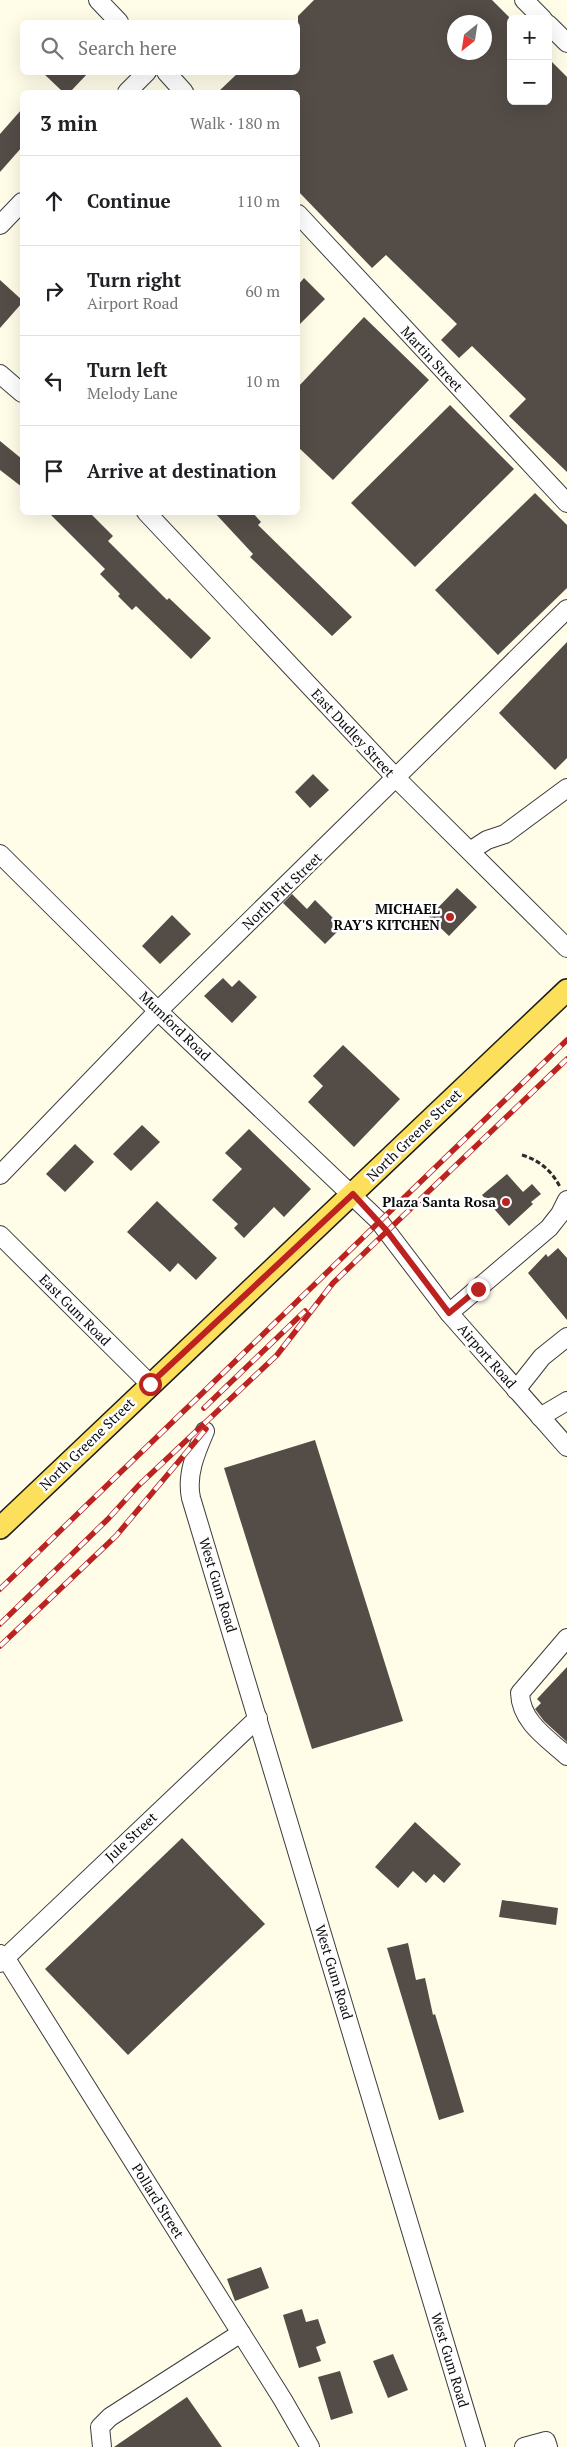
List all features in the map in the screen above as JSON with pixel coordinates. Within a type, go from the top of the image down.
[{"type":"main road","name":"North Greene Street","points":[[0,1528],[567,990]]},
{"type":"street","points":[[98,0],[117,20]]},
{"type":"street","points":[[524,0],[539,15]]},
{"type":"street","points":[[552,28],[567,43]]},
{"type":"street","points":[[129,90],[144,75]]},
{"type":"street","points":[[169,75],[182,90]]},
{"type":"street","points":[[0,225],[20,204]]},
{"type":"street","name":"Martin Street","points":[[300,223],[567,503]]},
{"type":"street","points":[[0,374],[20,391]]},
{"type":"street","name":"East Dudley Street","points":[[149,515],[396,779],[567,948]]},
{"type":"street","name":"North Pitt Street","points":[[0,1175],[158,1011],[567,610]]},
{"type":"street","points":[[470,852],[487,840],[504,834],[567,788]]},
{"type":"street","name":"Mumford Road","points":[[0,854],[158,1011],[353,1194]]},
{"type":"street","name":"Airport Road","points":[[353,1194],[387,1231],[449,1313],[567,1447]]},
{"type":"street","points":[[449,1313],[540,1237],[549,1228],[565,1204]]},
{"type":"street","name":"East Gum Road","points":[[0,1235],[150,1384]]},
{"type":"street","points":[[516,1390],[542,1357],[567,1336]]},
{"type":"street","points":[[540,1417],[567,1401]]},
{"type":"street","name":"West Gum Road","points":[[205,1431],[193,1460],[190,1483],[191,1498],[476,2447]]},
{"type":"street","points":[[567,1638],[520,1693],[521,1706],[529,1721],[567,1756]]},
{"type":"street","name":"Jule Street","points":[[2,1958],[258,1718]]},
{"type":"street","name":"Pollard Street","points":[[2,1958],[241,2333],[310,2447]]},
{"type":"street","points":[[102,2447],[100,2428],[110,2418],[241,2333]]},
{"type":"street","points":[[524,2447],[546,2441],[548,2447]]},
{"type":"path","points":[[522,1155],[539,1163],[554,1176],[565,1204]]},
{"type":"building","points":[[314,0],[492,0],[507,15],[507,105],[552,105],[552,62],[567,77],[567,472],[509,416],[526,399],[472,346],[459,358],[441,340],[457,324],[386,255],[372,268],[300,193],[300,90],[220,90],[236,75],[300,75],[300,20],[298,20],[298,16]]},
{"type":"building","points":[[45,75],[86,75],[72,90],[61,90]]},
{"type":"building","points":[[20,111],[20,149],[0,172],[0,134]]},
{"type":"building","points":[[304,278],[325,299],[300,324],[300,283]]},
{"type":"building","points":[[0,280],[20,298],[20,305],[0,328]]},
{"type":"building","points":[[364,317],[429,380],[333,480],[300,449],[300,385]]},
{"type":"building","points":[[450,405],[514,469],[415,567],[351,503]]},
{"type":"building","points":[[0,441],[20,457],[20,485],[0,470]]},
{"type":"building","points":[[535,493],[567,525],[567,588],[498,655],[435,590]]},
{"type":"building","points":[[51,515],[92,515],[113,536],[108,541],[167,600],[169,598],[211,638],[191,659],[136,606],[132,610],[118,596],[120,594],[100,574],[105,569]]},
{"type":"building","points":[[217,515],[255,515],[261,522],[258,525],[352,617],[332,636],[250,557],[253,554]]},
{"type":"building","points":[[567,642],[567,758],[555,770],[499,713]]},
{"type":"building","points":[[313,774],[329,790],[310,808],[295,792]]},
{"type":"building","points":[[457,888],[477,907],[449,936],[429,917]]},
{"type":"building","points":[[292,894],[307,909],[315,900],[342,927],[325,944],[283,903]]},
{"type":"building","points":[[172,915],[191,934],[160,964],[142,946]]},
{"type":"building","points":[[223,978],[232,987],[239,980],[257,997],[232,1023],[204,996]]},
{"type":"building","points":[[343,1045],[400,1099],[354,1147],[308,1102],[323,1086],[313,1076]]},
{"type":"building","points":[[142,1125],[160,1142],[131,1171],[113,1154]]},
{"type":"building","points":[[249,1129],[311,1189],[284,1217],[274,1207],[244,1238],[234,1228],[238,1224],[212,1200],[242,1169],[225,1153]]},
{"type":"building","points":[[75,1144],[94,1162],[65,1192],[46,1174]]},
{"type":"building","points":[[507,1174],[523,1192],[532,1184],[541,1194],[509,1226],[482,1195]]},
{"type":"building","points":[[157,1201],[217,1258],[196,1280],[178,1263],[170,1272],[127,1232]]},
{"type":"building","points":[[558,1248],[567,1258],[567,1320],[528,1273],[546,1254],[548,1257]]},
{"type":"building","points":[[315,1440],[403,1721],[312,1749],[224,1468]]},
{"type":"building","points":[[567,1667],[567,1742],[544,1721],[535,1709],[541,1703],[537,1699]]},
{"type":"building","points":[[415,1822],[461,1864],[444,1883],[434,1874],[426,1883],[413,1871],[398,1888],[375,1867]]},
{"type":"building","points":[[182,1838],[265,1924],[128,2055],[45,1969]]},
{"type":"building","points":[[502,1900],[558,1908],[556,1925],[499,1917]]},
{"type":"building","points":[[408,1943],[416,1980],[425,1978],[433,2015],[435,2014],[464,2112],[439,2120],[387,1948]]},
{"type":"building","points":[[261,2267],[269,2288],[235,2301],[227,2279]]},
{"type":"building","points":[[302,2309],[306,2322],[318,2319],[326,2343],[316,2347],[321,2361],[299,2368],[283,2315]]},
{"type":"building","points":[[393,2354],[408,2390],[388,2398],[373,2361]]},
{"type":"building","points":[[340,2371],[353,2413],[331,2420],[318,2377]]},
{"type":"building","points":[[187,2397],[222,2447],[114,2447]]},
{"type":"railway","points":[[0,1589],[567,1040]]},
{"type":"railway","points":[[0,1624],[108,1519],[138,1486],[277,1355],[333,1283],[567,1059]]},
{"type":"railway","points":[[204,1408],[305,1311]]},
{"type":"railway","points":[[0,1646],[116,1536],[206,1429]]},
{"type":"place","name":"MICHAEL RAY'S KITCHEN","points":[[450,917]]},
{"type":"place","name":"Plaza Santa Rosa","points":[[506,1202]]},
{"type":"route","points":[[150,1384],[353,1194],[387,1231],[449,1313],[478,1289]]}]
